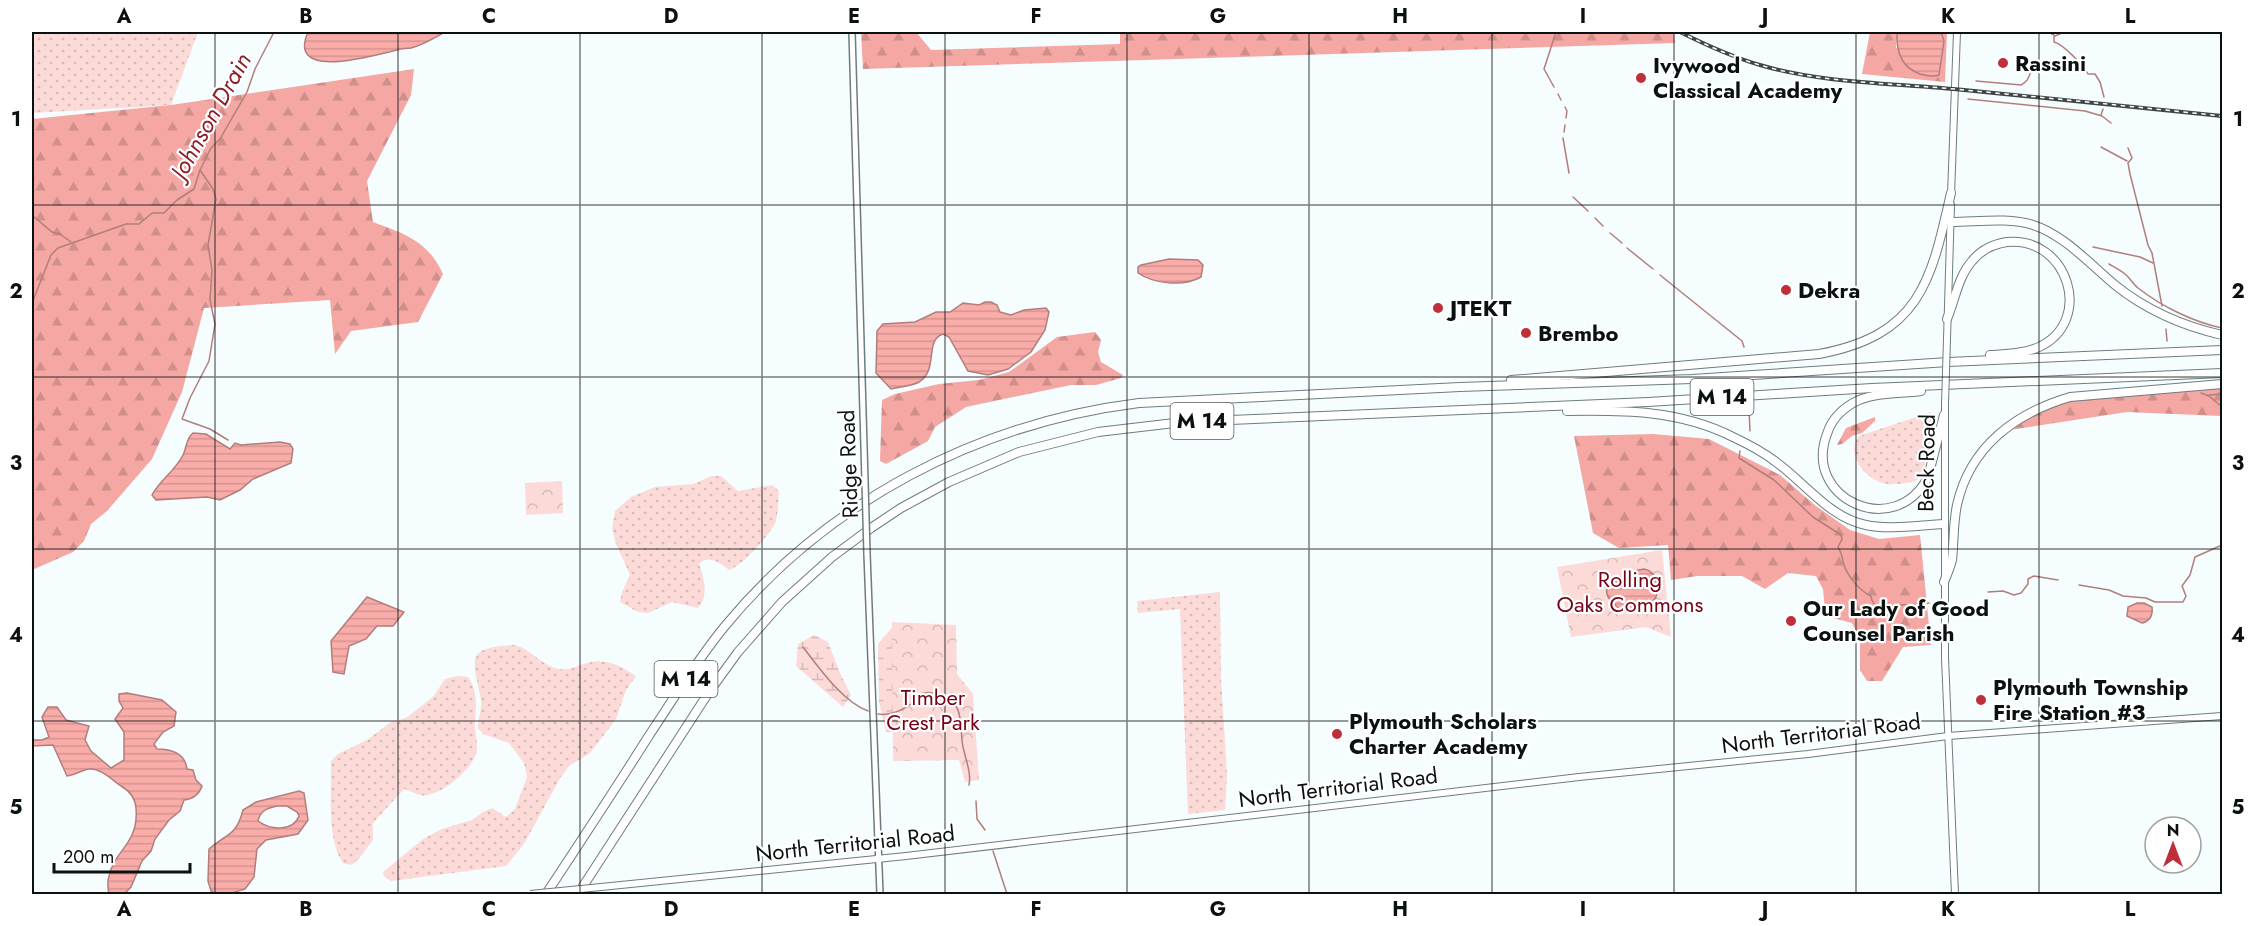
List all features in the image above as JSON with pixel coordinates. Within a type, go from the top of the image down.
[{"type":"highway","points":[[1460,387],[1512,380],[1819,354],[1843,349],[1869,339],[1888,327],[1918,298],[1933,267],[1951,193]]},
{"type":"highway","points":[[1951,222],[2012,222],[2034,225],[2060,239],[2112,283],[2143,304],[2178,322],[2223,335]]},
{"type":"highway","points":[[1947,320],[1957,296],[1960,281],[1969,265],[1980,253],[1998,244],[2021,242],[2041,249],[2055,259],[2066,279],[2069,296],[2066,317],[2058,331],[2043,344],[2016,354],[1968,357],[1948,362]]},
{"type":"highway","name":"M 14","points":[[546,894],[692,670],[740,609],[772,576],[821,533],[859,505],[957,451],[1025,426],[1090,410],[1122,405],[1460,387],[1692,379],[1948,362],[2059,359],[2223,350]]},
{"type":"highway","name":"M 14","points":[[578,894],[709,692],[753,634],[790,594],[832,557],[871,528],[926,494],[988,464],[1019,452],[1080,436],[1123,428],[1183,422],[1648,402],[1872,388],[2223,373]]},
{"type":"highway","points":[[1944,582],[1952,561],[1952,530],[1964,485],[1988,445],[2018,418],[2070,397],[2223,384]]},
{"type":"highway","points":[[1944,415],[1928,477],[1916,495],[1907,501],[1887,509],[1865,508],[1847,500],[1830,482],[1823,461],[1824,441],[1834,420],[1854,402],[1869,397],[1960,385]]},
{"type":"highway","points":[[1485,408],[1531,411],[1620,410],[1681,418],[1712,427],[1755,449],[1776,462],[1847,519],[1871,526],[1944,524]]},
{"type":"main road","name":"Beck Road","points":[[1955,894],[1944,582],[1944,415],[1957,32]]},
{"type":"main road","name":"North Territorial Road","points":[[530,894],[879,858],[1569,778],[1808,754],[1948,736],[2223,716]]},
{"type":"street","name":"Ridge Road","points":[[852,32],[867,554],[880,894]]},
{"type":"green space","points":[[32,32],[198,32],[171,105],[32,113]]},
{"type":"green space","points":[[861,32],[916,32],[931,50],[1120,44],[1120,32],[1674,32],[1675,43],[863,69]]},
{"type":"green space","points":[[1870,32],[1897,32],[1896,48],[1942,59],[1944,41],[1941,32],[1947,32],[1945,82],[1862,74]]},
{"type":"green space","points":[[414,69],[411,95],[367,181],[373,222],[405,235],[423,246],[443,274],[418,322],[351,331],[335,354],[330,300],[204,308],[182,392],[152,459],[107,511],[91,524],[84,541],[73,552],[32,570],[32,119],[171,105]]},
{"type":"green space","points":[[1095,332],[1101,340],[1098,352],[1101,362],[1123,375],[1121,378],[1096,385],[1071,385],[966,407],[935,427],[928,441],[886,464],[880,461],[882,400],[895,394],[939,384],[979,380],[1009,372],[1057,337]]},
{"type":"green space","points":[[2222,386],[2222,416],[2127,412],[2002,431],[2070,397]]},
{"type":"green space","points":[[1931,412],[1930,448],[1924,468],[1916,481],[1887,484],[1865,473],[1854,451],[1859,436]]},
{"type":"green space","points":[[1875,417],[1875,421],[1862,433],[1837,445],[1846,428]]},
{"type":"green space","points":[[1653,434],[1709,439],[1780,475],[1816,506],[1850,530],[1879,539],[1920,535],[1931,645],[1903,647],[1882,681],[1867,681],[1860,670],[1860,638],[1852,623],[1833,618],[1825,611],[1823,589],[1816,576],[1788,573],[1765,589],[1742,576],[1697,576],[1671,580],[1668,545],[1619,548],[1593,533],[1574,436]]},
{"type":"green space","points":[[711,476],[721,476],[738,491],[772,485],[779,491],[776,521],[768,534],[756,549],[729,570],[718,562],[710,560],[699,564],[704,581],[704,598],[698,608],[672,602],[648,613],[638,612],[620,602],[630,575],[616,544],[612,528],[615,511],[631,497],[655,487],[694,484]]},
{"type":"green space","points":[[562,481],[563,513],[526,515],[525,483]]},
{"type":"green space","name":"Rolling Oaks Commons","points":[[1662,550],[1671,637],[1646,627],[1571,637],[1557,567]]},
{"type":"green space","points":[[1220,592],[1221,678],[1227,775],[1225,810],[1188,814],[1180,609],[1138,613],[1137,601]]},
{"type":"green space","name":"Timber Crest Park","points":[[892,622],[956,625],[957,674],[973,694],[979,780],[965,782],[959,760],[893,761]]},
{"type":"green space","points":[[894,625],[955,729],[886,732],[879,702],[878,644]]},
{"type":"green space","points":[[814,635],[828,642],[851,695],[843,707],[796,666],[798,644]]},
{"type":"green space","points":[[514,645],[525,649],[555,668],[567,669],[587,663],[607,662],[636,676],[626,690],[616,719],[590,753],[569,766],[560,778],[524,844],[506,866],[391,881],[384,876],[383,872],[423,839],[442,829],[472,820],[492,808],[506,817],[515,809],[527,777],[524,763],[509,743],[483,734],[478,728],[481,700],[475,665],[479,653],[487,649]]},
{"type":"green space","points":[[458,676],[468,677],[475,693],[477,750],[471,764],[458,778],[434,793],[421,795],[404,789],[373,823],[373,840],[358,860],[351,865],[343,863],[334,841],[332,828],[331,761],[338,754],[367,740],[391,722],[406,718],[433,697],[445,679]]},
{"type":"shaded area","points":[[308,32],[445,32],[411,48],[336,62],[321,61],[310,57],[305,47]]},
{"type":"shaded area","points":[[1897,32],[1941,32],[1944,41],[1939,75],[1923,75],[1908,67],[1897,45]]},
{"type":"shaded area","points":[[1169,259],[1198,260],[1203,265],[1201,277],[1186,282],[1169,283],[1152,280],[1138,273],[1138,267],[1141,265]]},
{"type":"shaded area","points":[[985,302],[997,305],[1000,312],[1011,315],[1024,310],[1046,308],[1049,312],[1045,330],[1031,352],[1008,369],[988,375],[968,371],[949,337],[943,334],[934,342],[929,370],[919,382],[891,389],[876,373],[877,331],[883,324],[915,322],[936,312],[950,312],[963,303],[979,305]]},
{"type":"shaded area","points":[[193,433],[206,434],[230,449],[235,443],[241,445],[280,442],[290,444],[293,449],[291,463],[253,479],[240,490],[220,500],[207,497],[156,500],[152,495],[180,461],[189,437]]},
{"type":"shaded area","points":[[1644,569],[1652,574],[1657,582],[1656,597],[1650,604],[1641,607],[1619,609],[1608,596],[1607,589],[1627,574]]},
{"type":"shaded area","points":[[367,597],[404,612],[393,626],[377,626],[366,639],[349,646],[344,674],[333,672],[331,641]]},
{"type":"shaded area","points":[[2144,603],[2152,607],[2150,617],[2142,623],[2127,616],[2128,607]]},
{"type":"shaded area","points":[[127,693],[162,700],[176,712],[174,726],[163,732],[154,744],[157,749],[172,751],[180,756],[187,769],[193,770],[196,780],[202,786],[195,796],[184,800],[180,811],[169,820],[155,839],[131,887],[124,894],[109,894],[108,881],[112,867],[134,830],[136,808],[133,798],[127,790],[98,770],[89,769],[67,776],[53,745],[32,746],[32,740],[49,737],[42,717],[48,707],[57,707],[66,720],[89,726],[85,740],[91,751],[111,768],[124,760],[124,732],[115,719],[123,708],[119,701],[119,694]]},
{"type":"shaded area","points":[[299,791],[304,793],[308,820],[298,834],[266,840],[257,849],[254,877],[245,889],[228,894],[215,893],[211,891],[208,881],[209,849],[234,830],[243,810],[256,802]],"holes":[[[287,806],[299,816],[292,825],[275,828],[258,821],[262,812],[267,809]]]},
{"type":"waterway","name":"Johnson Drain","points":[[32,303],[51,255],[58,248],[126,224],[139,224],[152,213],[164,213],[177,200],[194,189],[211,148],[220,139],[247,92],[255,69],[274,32]]},
{"type":"waterway","points":[[1554,87],[1544,69],[1556,32]]},
{"type":"waterway","points":[[2048,32],[2054,35],[2054,42],[2072,55],[2088,74],[2095,74],[2104,97]]},
{"type":"waterway","points":[[2055,36],[2064,32]]},
{"type":"waterway","points":[[1976,81],[2021,85],[2035,67],[2048,64],[2081,65]]},
{"type":"waterway","points":[[1558,94],[1561,100]]},
{"type":"waterway","points":[[1968,99],[2085,111],[2102,116],[2111,123]]},
{"type":"waterway","points":[[1565,107],[1566,118]]},
{"type":"waterway","points":[[2101,115],[2103,109]]},
{"type":"waterway","points":[[1564,132],[1565,125]]},
{"type":"waterway","points":[[1563,138],[1569,173]]},
{"type":"waterway","points":[[2101,147],[2127,161]]},
{"type":"waterway","points":[[2128,148],[2132,158],[2128,163],[2130,174],[2152,253],[2162,306]]},
{"type":"waterway","points":[[200,170],[213,189],[216,199],[208,245],[212,270],[210,300],[215,324],[209,361],[182,419],[210,429],[228,440]]},
{"type":"waterway","points":[[1573,197],[1588,211]]},
{"type":"waterway","points":[[32,215],[52,232],[60,234],[71,242]]},
{"type":"waterway","points":[[1595,218],[1603,226]]},
{"type":"waterway","points":[[1610,233],[1622,243]]},
{"type":"waterway","points":[[2093,247],[2140,257],[2153,263]]},
{"type":"waterway","points":[[1627,248],[1653,269]]},
{"type":"waterway","points":[[2109,264],[2125,274],[2138,288],[2167,307],[2200,322],[2222,328]]},
{"type":"waterway","points":[[1660,275],[1742,341],[1744,347]]},
{"type":"waterway","points":[[2166,329],[2167,341]]},
{"type":"waterway","points":[[2201,393],[2209,396],[2222,407]]},
{"type":"waterway","points":[[2209,395],[2222,394]]},
{"type":"waterway","points":[[1749,410],[1750,431]]},
{"type":"waterway","points":[[1740,451],[1739,458],[1774,480],[1813,517],[1841,535],[1842,539],[1838,547],[1846,570],[1851,579],[1871,596],[1875,604],[1886,607],[1929,603]]},
{"type":"waterway","points":[[2079,585],[2109,590],[2123,596],[2146,598],[2155,602],[2183,602],[2186,596],[2182,586],[2190,575],[2195,557],[2222,545]]},
{"type":"waterway","points":[[1988,592],[2003,591],[2014,595],[2021,593],[2028,584],[2028,579],[2034,576],[2058,580]]},
{"type":"waterway","points":[[803,647],[841,692],[859,707],[868,711]]},
{"type":"waterway","points":[[878,714],[901,710],[927,693],[938,694],[953,702],[959,713],[969,785]]},
{"type":"waterway","points":[[976,801],[977,819],[985,830]]},
{"type":"waterway","points":[[993,851],[1007,894]]},
{"type":"railway","points":[[1680,32],[1750,62],[1809,76],[2222,116]]},
{"type":"place","name":"Rassini","points":[[2003,63]]},
{"type":"place","name":"Ivywood Classical Academy","points":[[1641,78]]},
{"type":"place","name":"Dekra","points":[[1786,290]]},
{"type":"place","name":"JTEKT","points":[[1438,308]]},
{"type":"place","name":"Brembo","points":[[1526,333]]},
{"type":"place","name":"Our Lady of Good Counsel Parish","points":[[1791,621]]},
{"type":"place","name":"Plymouth Township Fire Station #3","points":[[1981,700]]},
{"type":"place","name":"Plymouth Scholars Charter Academy","points":[[1337,734]]}]
